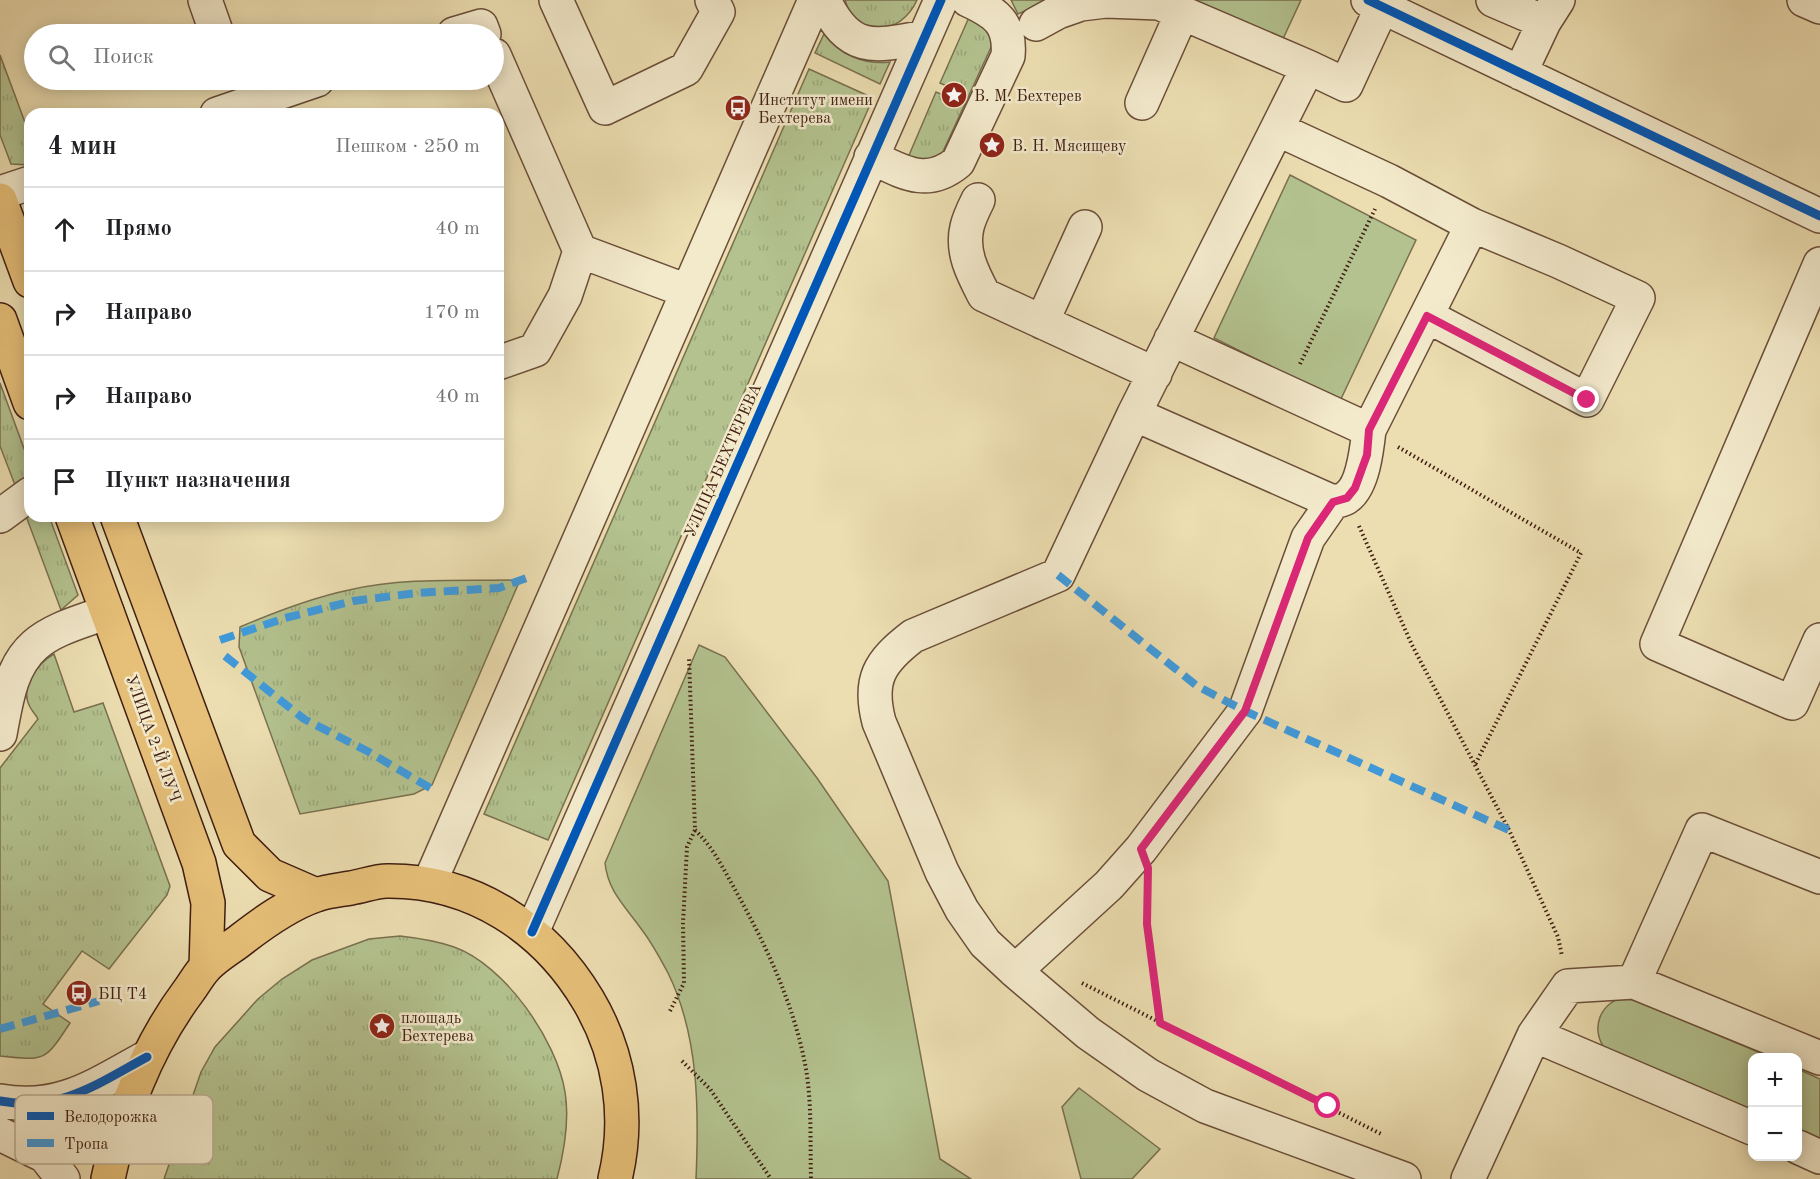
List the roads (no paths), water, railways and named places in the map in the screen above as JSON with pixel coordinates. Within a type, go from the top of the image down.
[{"type":"main road","points":[[0,200],[24,265]]},
{"type":"main road","points":[[0,320],[24,386]]},
{"type":"main road","name":"УЛИЦА 2-Й ЛУЧ","points":[[74,522],[199,863],[208,903],[206,967]]},
{"type":"main road","points":[[119,522],[239,844],[270,875],[316,895]]},
{"type":"main road","points":[[132,1095],[147,1057],[175,1009],[206,967],[268,919],[316,895],[385,881],[429,884],[482,900],[532,932],[574,976],[600,1020],[615,1061],[622,1100],[622,1128],[616,1178]]},
{"type":"main road","points":[[108,1179],[112,1164]]},
{"type":"street","points":[[205,0],[213,24]]},
{"type":"street","points":[[556,0],[605,108],[686,69],[718,12],[712,0]]},
{"type":"street","points":[[429,884],[815,0]]},
{"type":"street","points":[[824,0],[833,19],[846,33],[860,42],[880,45],[924,37]]},
{"type":"street","name":"УЛИЦА БЕХТЕРЕВА","points":[[532,932],[941,0]]},
{"type":"street","points":[[871,158],[906,172],[931,177],[946,172],[958,162],[1008,56],[1009,41],[1004,26],[995,16],[968,0]]},
{"type":"street","points":[[1493,0],[1551,11],[1520,73]]},
{"type":"street","points":[[1804,0],[1820,7]]},
{"type":"street","points":[[1036,24],[1058,12],[1081,4],[1106,1],[1159,3],[1346,85],[1375,4],[1820,216]]},
{"type":"street","points":[[1142,103],[1182,13]]},
{"type":"street","points":[[1308,67],[1134,414],[1058,575],[913,636],[894,651],[882,666],[876,684],[874,703],[879,722],[942,872],[973,927],[985,943],[1015,971],[1088,1033],[1149,1074],[1205,1106],[1404,1179]]},
{"type":"street","points":[[504,78],[579,251],[565,296],[535,350],[504,361]]},
{"type":"street","points":[[231,99],[272,90]]},
{"type":"street","points":[[1277,129],[1389,181],[1472,225],[1638,298],[1587,400],[1427,316]]},
{"type":"street","points":[[0,193],[24,185]]},
{"type":"street","points":[[978,200],[966,227],[966,249],[970,269],[984,295],[1155,374]]},
{"type":"street","points":[[1015,971],[1109,885],[1141,849],[1245,711],[1308,538],[1340,500],[1355,488],[1367,455],[1369,430],[1472,225]]},
{"type":"street","points":[[1042,322],[1085,227]]},
{"type":"street","points":[[579,251],[687,291]]},
{"type":"street","points":[[1820,264],[1658,644],[1792,703],[1820,640]]},
{"type":"street","points":[[1171,339],[1369,430]]},
{"type":"street","points":[[1134,414],[1340,500]]},
{"type":"street","points":[[0,516],[24,498]]},
{"type":"street","points":[[0,734],[7,697],[16,670],[35,645],[60,630],[107,612]]},
{"type":"street","points":[[1634,981],[1702,830],[1820,878]]},
{"type":"street","points":[[1468,1179],[1534,1035],[1568,986],[1634,981],[1820,1058]]},
{"type":"street","points":[[1534,1035],[1748,1126]]},
{"type":"street","points":[[75,1095],[147,1057]]},
{"type":"street","points":[[0,1101],[15,1102]]},
{"type":"street","points":[[0,1134],[15,1141]]},
{"type":"street","points":[[1802,1149],[1820,1157]]},
{"type":"street","points":[[51,1164],[63,1179]]},
{"type":"place","name":"В. М. Бехтерев","points":[[954,95]]},
{"type":"place","name":"Институт имени Бехтерева","points":[[738,108]]},
{"type":"place","name":"В. Н. Мясищеву","points":[[992,145]]},
{"type":"place","name":"БЦ Т4","points":[[79,993]]},
{"type":"place","name":"площадь Бехтерева","points":[[382,1026]]}]
